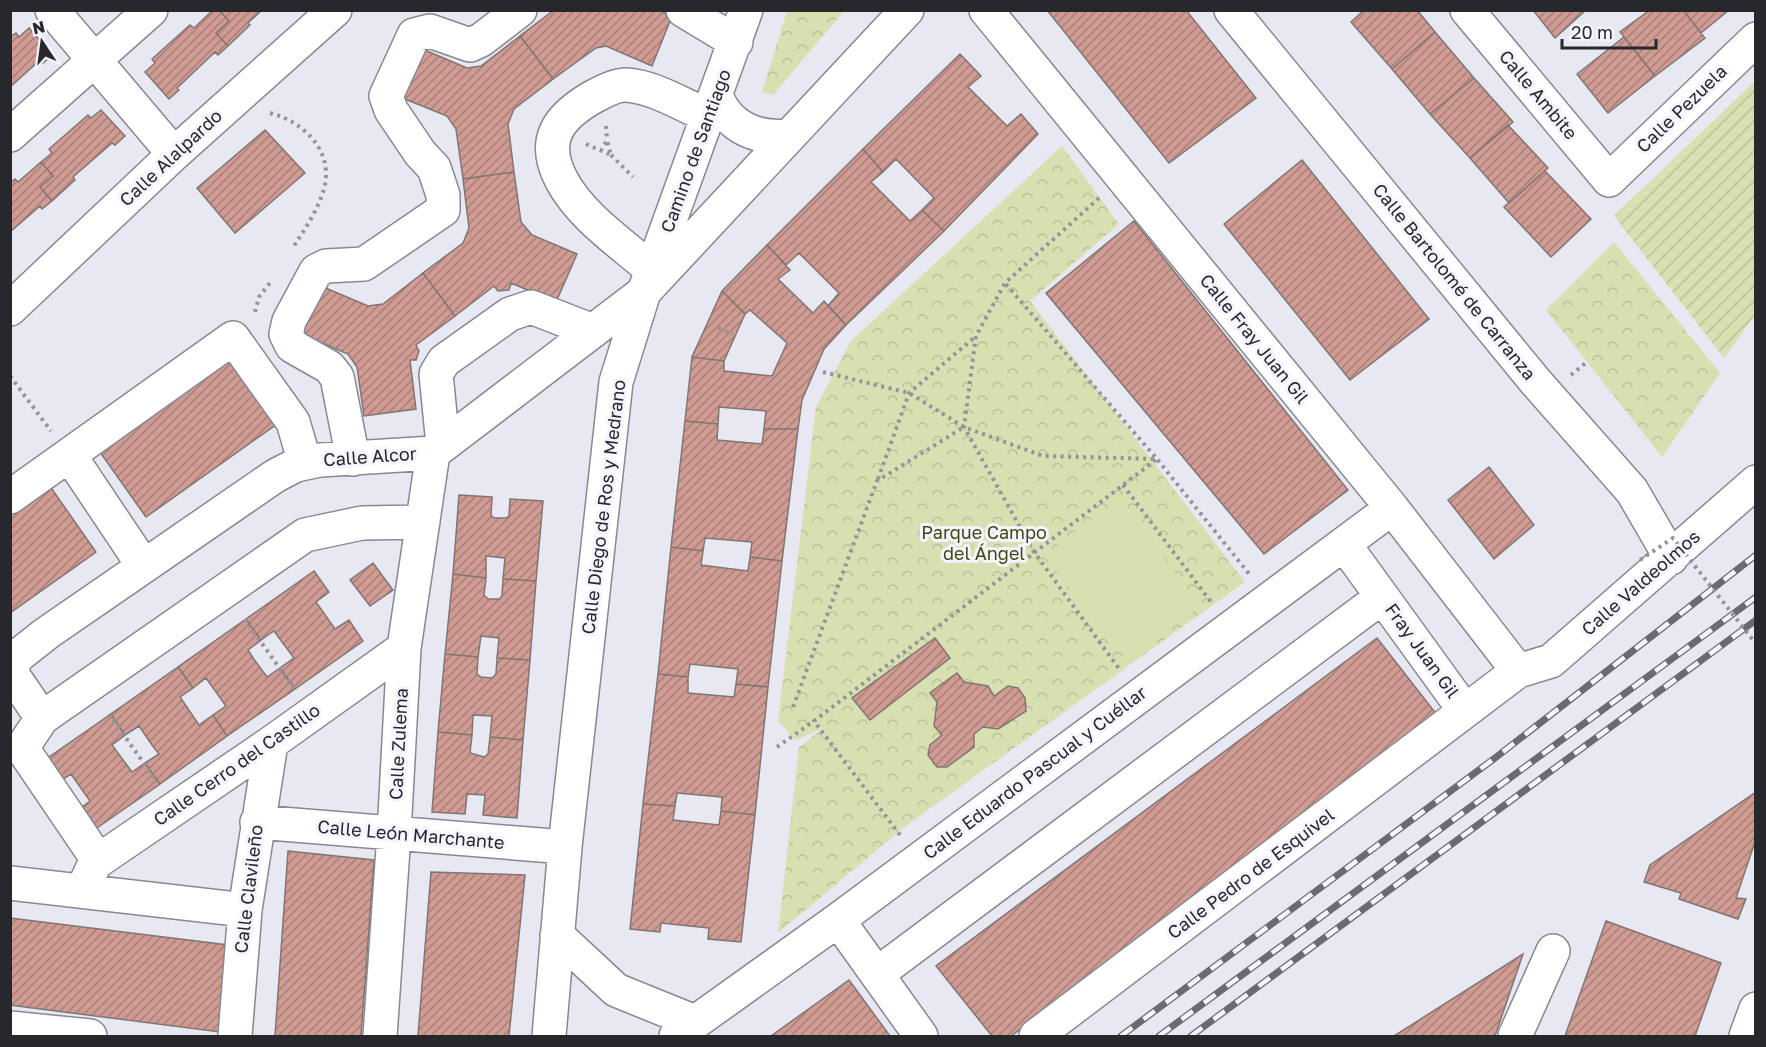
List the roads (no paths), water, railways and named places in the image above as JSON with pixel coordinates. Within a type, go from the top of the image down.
[{"type":"street","points":[[52,10],[174,154]]},
{"type":"street","points":[[10,135],[151,10]]},
{"type":"street","name":"Calle Alalpardo","points":[[10,309],[174,154],[335,10]]},
{"type":"street","points":[[353,459],[337,377],[329,367],[292,346],[286,334],[289,321],[316,271],[326,266],[364,264],[443,210],[443,195],[434,168],[420,153],[391,110],[386,96],[414,35],[430,31],[470,45],[481,40],[520,10]]},
{"type":"street","points":[[683,10],[736,42]]},
{"type":"street","name":"Camino de Santiago","points":[[648,281],[746,10]]},
{"type":"street","name":"Calle Diego de Ros y Medrano","points":[[549,1036],[565,848],[616,382],[648,281],[908,10]]},
{"type":"street","name":"Calle Fray Juan Gil","points":[[986,10],[1392,508],[1518,671]]},
{"type":"street","name":"Calle Bartolomé de Carranza","points":[[1231,10],[1535,381],[1632,491],[1656,559]]},
{"type":"street","name":"Calle Ambite","points":[[1467,10],[1609,180]]},
{"type":"street","name":"Calle Pezuela","points":[[1609,180],[1755,39]]},
{"type":"street","points":[[648,281],[577,201],[562,180],[552,156],[553,136],[561,122],[576,106],[625,84],[722,109],[731,121],[766,138],[789,136]]},
{"type":"street","name":"Calle Alcor","points":[[42,718],[12,674],[14,659],[143,565],[275,476],[305,463],[438,449],[592,331],[648,281]]},
{"type":"street","name":"Calle Zulema","points":[[380,1036],[404,648],[423,522],[438,449],[436,374],[444,361],[510,314],[531,307],[592,331]]},
{"type":"street","points":[[10,497],[63,447],[233,338],[293,422],[305,463]]},
{"type":"street","points":[[63,447],[143,565]]},
{"type":"street","name":"Calle Valdeolmos","points":[[1518,671],[1551,662],[1656,559],[1755,482]]},
{"type":"street","name":"Calle Eduardo Pascual y Cuéllar","points":[[686,1029],[838,920],[1392,508]]},
{"type":"street","points":[[98,860],[22,748],[42,718],[286,545],[305,535],[362,523],[423,522]]},
{"type":"street","name":"Fray Juan Gil","points":[[1344,544],[1466,711],[1518,671]]},
{"type":"street","points":[[877,975],[1382,597]]},
{"type":"street","name":"Calle Cerro del Castillo","points":[[82,891],[98,860],[271,743],[404,648]]},
{"type":"street","name":"Calle Pedro de Esquivel","points":[[1036,1036],[1466,711]]},
{"type":"street","name":"Calle Clavileño","points":[[235,1036],[245,910],[271,743]]},
{"type":"street","name":"Calle León Marchante","points":[[257,822],[565,848]]},
{"type":"street","points":[[10,883],[245,910]]},
{"type":"street","points":[[838,920],[921,1036]]},
{"type":"street","points":[[557,934],[616,990],[686,1029]]},
{"type":"street","points":[[1515,1036],[1553,951]]},
{"type":"street","points":[[1746,1036],[1755,1009]]},
{"type":"street","points":[[10,1028],[90,1036]]},
{"type":"railway","points":[[1121,1036],[1495,758],[1756,555]]},
{"type":"railway","points":[[1159,1036],[1756,597]]},
{"type":"railway","points":[[1191,1036],[1756,620]]},
{"type":"park label","name":"Parque Campo del Ángel","points":[[984,543]]}]
